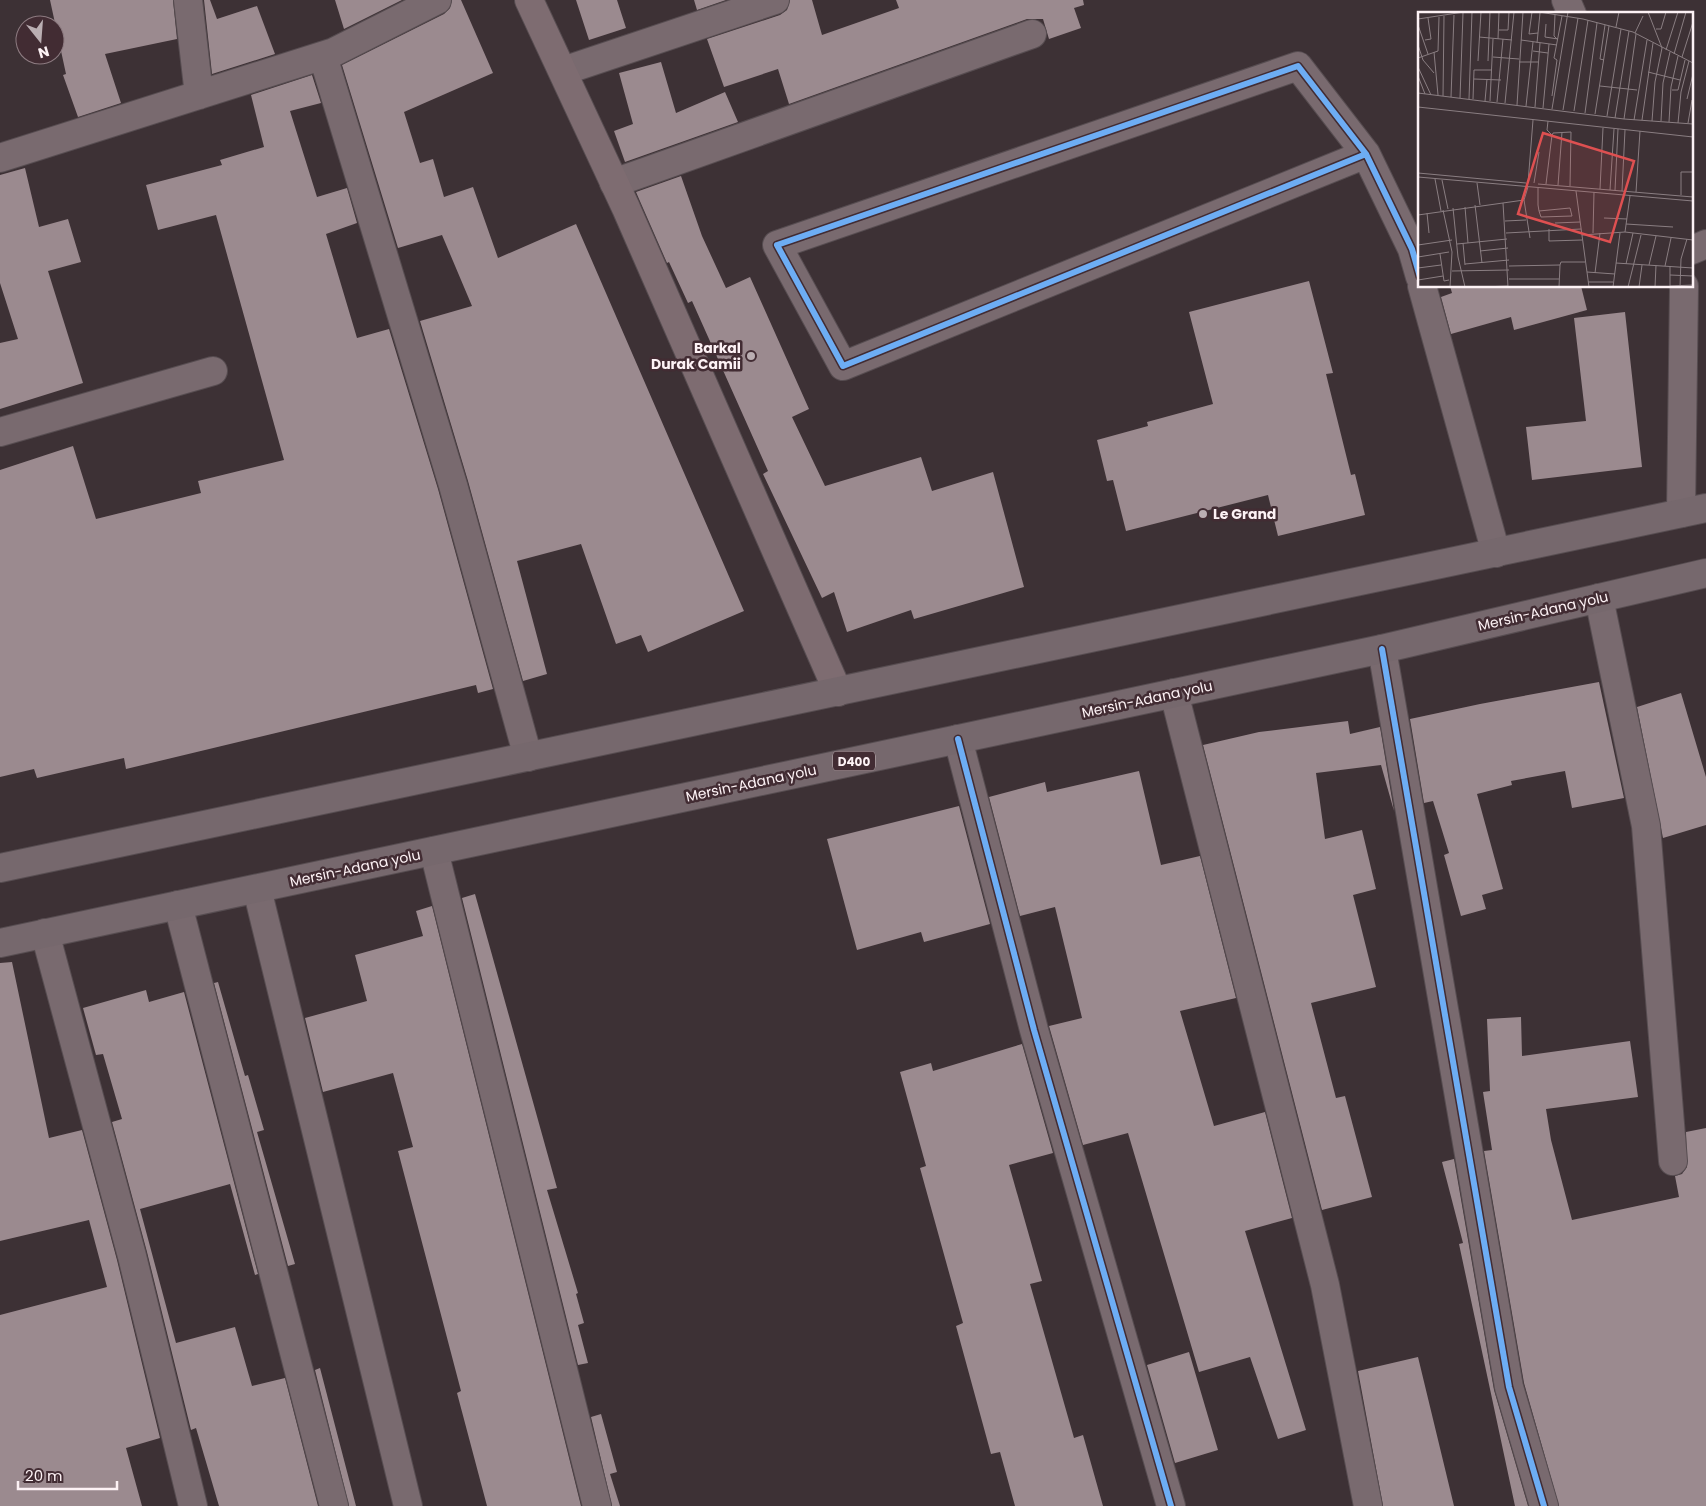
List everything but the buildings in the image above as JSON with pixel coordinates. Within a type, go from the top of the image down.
[{"type":"highway","points":[[0,868],[1694,510]]},
{"type":"highway","name":"Mersin-Adana yolu","points":[[0,943],[1382,649],[1599,598],[1705,578]]},
{"type":"main road","points":[[530,0],[614,183],[838,692]]},
{"type":"street","points":[[188,0],[199,95]]},
{"type":"street","points":[[0,158],[323,56],[437,0]]},
{"type":"street","points":[[563,71],[775,0]]},
{"type":"street","points":[[1566,0],[1571,12]]},
{"type":"street","points":[[614,183],[1032,34]]},
{"type":"street","points":[[323,56],[454,485],[528,757]]},
{"type":"street","points":[[1366,154],[843,366],[777,245],[1298,66],[1366,154],[1412,249],[1418,270]]},
{"type":"street","points":[[1694,249],[1706,244]]},
{"type":"street","points":[[1423,288],[1496,553]]},
{"type":"street","points":[[1684,288],[1694,510]]},
{"type":"street","points":[[0,432],[213,370]]},
{"type":"street","points":[[1599,598],[1646,826],[1673,1161]]},
{"type":"street","points":[[1382,649],[1509,1387],[1544,1506]]},
{"type":"street","points":[[1174,693],[1325,1285],[1368,1506]]},
{"type":"street","points":[[958,739],[1034,1030],[1171,1506]]},
{"type":"street","points":[[434,851],[596,1506]]},
{"type":"street","points":[[257,888],[408,1506]]},
{"type":"street","points":[[178,905],[334,1506]]},
{"type":"street","points":[[45,933],[132,1256],[193,1506]]},
{"type":"cycle path","points":[[1298,66],[1366,154],[843,366],[777,245],[1298,66]]},
{"type":"cycle path","points":[[1366,154],[1412,249],[1418,270]]},
{"type":"cycle path","points":[[1382,649],[1509,1387],[1544,1506]]},
{"type":"cycle path","points":[[958,739],[1034,1030],[1171,1506]]},
{"type":"place","name":"Barkal Durak Camii","points":[[751,356]]},
{"type":"place","name":"Le Grand","points":[[1203,514]]}]
